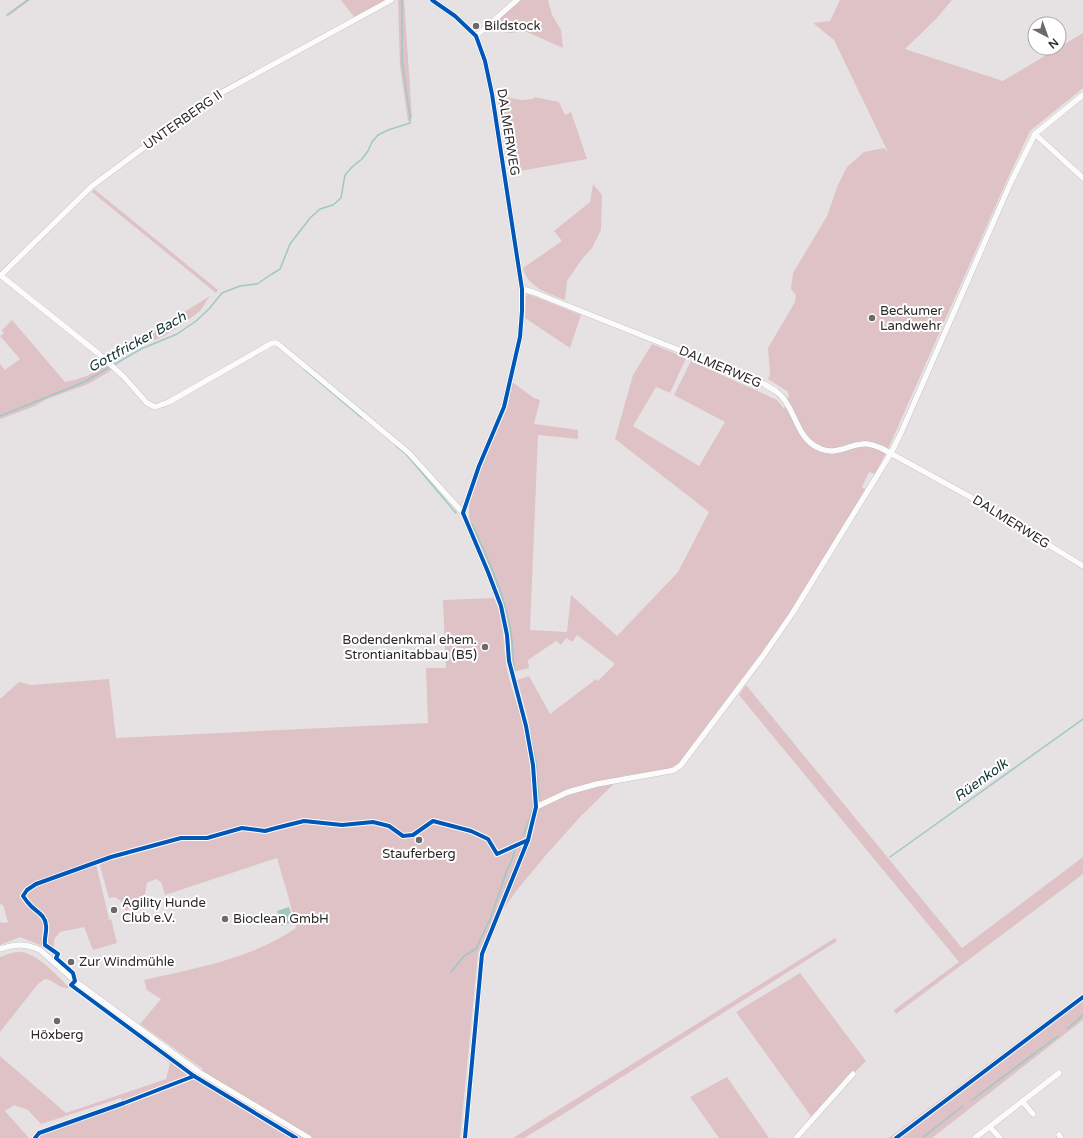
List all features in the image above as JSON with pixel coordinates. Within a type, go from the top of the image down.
[{"type":"street","name":"UNTERBERG II","points":[[0,276],[92,186],[208,100],[391,0]]},
{"type":"street","name":"DALMERWEG","points":[[432,0],[455,16],[476,36],[485,61],[492,94],[522,289],[533,292],[764,384],[783,397],[801,434],[822,450],[838,451],[861,444],[868,444],[891,453],[974,499],[1083,566]]},
{"type":"street","points":[[476,36],[518,0]]},
{"type":"street","points":[[536,807],[568,792],[597,784],[670,771],[681,765],[763,656],[792,614],[891,453],[1011,182],[1035,134],[1083,95]]},
{"type":"street","points":[[1035,134],[1083,178]]},
{"type":"street","points":[[0,276],[99,354],[124,377],[147,403],[156,407],[169,402],[272,343],[277,344],[409,453],[463,514],[501,606],[507,635],[510,661],[526,726],[533,764],[536,807],[528,840],[482,954],[465,1138]]},
{"type":"street","points":[[463,514],[479,466],[504,407],[520,336],[522,289]]},
{"type":"street","points":[[0,949],[21,944],[40,950],[75,981],[199,1072],[309,1138]]},
{"type":"street","points":[[975,1138],[1059,1073]]},
{"type":"street","points":[[796,1138],[854,1074]]},
{"type":"street","points":[[1022,1101],[1033,1114]]},
{"type":"street","points":[[990,1127],[1000,1138]]},
{"type":"shaded area","points":[[26,0],[30,0],[7,17],[7,14]]},
{"type":"shaded area","points":[[341,0],[387,0],[355,18]]},
{"type":"shaded area","points":[[398,0],[404,0],[412,118],[408,121],[400,66]]},
{"type":"shaded area","points":[[521,0],[548,0],[552,15],[561,30],[563,48],[527,32],[507,33],[491,26]]},
{"type":"shaded area","points":[[840,0],[952,0],[936,19],[905,49],[1003,81],[1045,56],[1067,56],[1067,43],[1083,33],[1083,88],[1030,131],[888,449],[875,474],[869,472],[862,487],[866,490],[791,613],[679,763],[668,770],[622,776],[581,816],[546,855],[517,890],[491,926],[478,953],[460,1138],[32,1138],[40,1131],[123,1102],[121,1098],[41,1124],[28,1110],[14,1105],[5,1111],[29,1138],[0,1138],[0,1056],[66,1113],[166,1079],[170,1063],[71,988],[74,985],[199,1074],[203,1069],[140,1024],[161,999],[147,990],[144,980],[223,961],[261,948],[279,939],[296,928],[289,899],[277,858],[165,895],[161,882],[156,879],[147,883],[144,898],[126,911],[121,901],[115,897],[109,898],[100,866],[101,862],[96,864],[109,919],[104,921],[111,919],[117,943],[93,950],[84,927],[60,932],[54,939],[54,955],[42,946],[20,937],[0,945],[0,922],[8,922],[3,905],[0,904],[0,699],[19,682],[31,685],[109,679],[116,738],[428,723],[426,668],[446,668],[443,600],[494,598],[500,614],[507,671],[522,721],[529,722],[517,680],[529,676],[550,714],[596,679],[598,681],[615,664],[577,635],[572,642],[566,638],[561,645],[556,641],[528,660],[529,668],[514,672],[504,608],[496,585],[472,529],[469,517],[471,496],[478,474],[503,416],[512,382],[534,398],[540,400],[534,424],[578,430],[578,439],[538,435],[530,630],[567,632],[571,595],[617,636],[678,572],[709,512],[615,439],[633,375],[652,344],[686,358],[670,393],[656,387],[633,426],[699,466],[725,422],[674,395],[691,361],[777,400],[784,409],[789,395],[787,391],[768,379],[770,375],[768,348],[795,302],[796,295],[791,289],[793,273],[827,216],[838,185],[847,167],[864,152],[884,148],[888,152],[834,40],[813,23],[830,21]]},
{"type":"shaded area","points":[[497,95],[521,100],[533,99],[534,97],[559,102],[565,115],[571,112],[587,159],[509,173]]},
{"type":"shaded area","points":[[593,184],[602,195],[601,230],[592,248],[582,259],[567,281],[565,300],[534,285],[529,280],[523,268],[562,241],[554,231],[590,202]]},
{"type":"shaded area","points":[[94,189],[218,290],[216,293],[92,192]]},
{"type":"shaded area","points":[[528,294],[581,315],[570,348],[525,318],[526,296]]},
{"type":"shaded area","points":[[210,296],[200,311],[164,336],[138,347],[112,363],[108,359]]},
{"type":"shaded area","points":[[12,320],[65,382],[86,376],[96,371],[105,363],[112,369],[88,384],[47,399],[35,406],[0,419],[0,364],[5,370],[20,359],[0,336],[4,333],[2,330]]},
{"type":"shaded area","points":[[746,685],[962,948],[1083,857],[1083,874],[896,1014],[894,1010],[959,962],[739,695]]},
{"type":"shaded area","points":[[835,938],[837,941],[549,1123],[524,1138],[513,1138]]},
{"type":"shaded area","points":[[18,952],[32,956],[46,965],[70,988],[60,986],[45,979],[38,984],[0,1032],[0,957]]},
{"type":"shaded area","points":[[800,973],[866,1061],[813,1119],[736,1012]]},
{"type":"shaded area","points":[[1083,993],[1083,1020],[932,1138],[889,1138]]},
{"type":"shaded area","points":[[727,1077],[769,1138],[719,1138],[690,1097]]},
{"type":"water","points":[[289,907],[294,921],[282,926],[277,911]]},
{"type":"waterway","points":[[7,15],[28,0]]},
{"type":"waterway","name":"Gottfricker Bach","points":[[0,416],[84,382],[141,349],[177,334],[196,321],[209,309],[222,293],[240,286],[257,284],[280,269],[290,244],[310,218],[320,209],[333,205],[341,198],[345,175],[362,159],[378,135],[410,123],[402,61],[402,0]]},
{"type":"waterway","points":[[304,369],[362,418]]},
{"type":"waterway","points":[[396,446],[406,454],[456,513]]},
{"type":"waterway","points":[[472,524],[493,572],[506,609],[513,646],[514,671]]},
{"type":"waterway","name":"Rüenkolk","points":[[890,857],[1083,719]]},
{"type":"waterway","points":[[529,729],[536,762],[539,800]]},
{"type":"waterway","points":[[523,835],[533,807]]},
{"type":"waterway","points":[[451,972],[464,956],[476,949],[491,917],[515,849],[520,841]]},
{"type":"waterway","points":[[1067,1029],[1083,1015]]},
{"type":"waterway","points":[[972,1100],[1058,1036]]},
{"type":"waterway","points":[[922,1138],[963,1106]]},
{"type":"cycle path","points":[[432,0],[455,16],[476,36],[485,61],[492,94],[522,289],[520,337],[504,407],[479,466],[463,513],[501,606],[507,635],[509,661],[526,726],[533,765],[536,807],[528,840],[482,954],[465,1138]]},
{"type":"cycle path","points":[[296,1138],[194,1076],[71,985],[75,981],[73,973],[56,958],[58,954],[45,945],[45,922],[42,916],[23,896],[27,890],[36,884],[111,857],[181,838],[207,838],[242,828],[265,831],[304,821],[342,825],[373,822],[389,826],[403,836],[413,835],[433,821],[471,831],[488,839],[497,854],[528,840]]},
{"type":"cycle path","points":[[896,1138],[1083,997]]},
{"type":"cycle path","points":[[35,1138],[39,1133],[194,1076]]},
{"type":"place","name":"Bildstock","points":[[476,26]]},
{"type":"place","name":"Beckumer Landwehr","points":[[872,318]]},
{"type":"place","name":"Bodendenkmal ehem. Strontianitabbau (B5)","points":[[485,647]]},
{"type":"place","name":"Stauferberg","points":[[419,840]]},
{"type":"place","name":"Agility Hunde Club e.V.","points":[[114,910]]},
{"type":"place","name":"Bioclean GmbH","points":[[225,919]]},
{"type":"place","name":"Zur Windmühle","points":[[71,962]]},
{"type":"place","name":"Höxberg","points":[[57,1021]]}]
